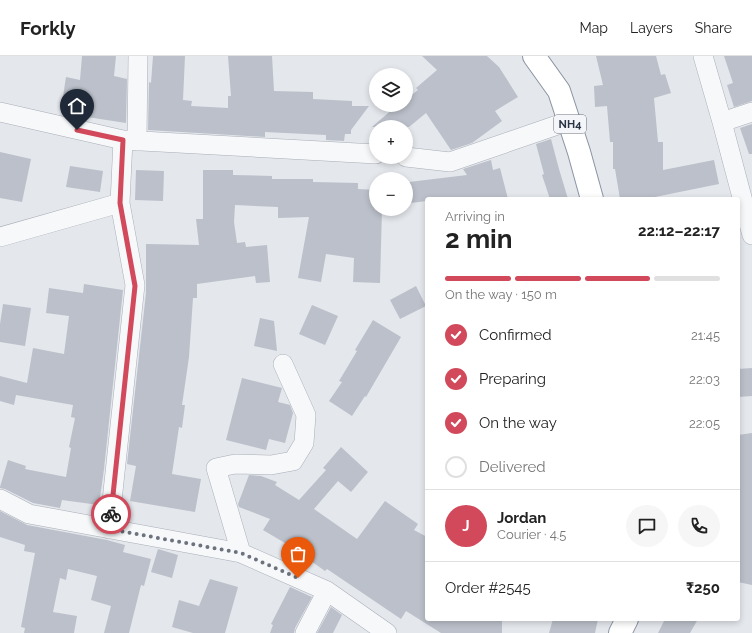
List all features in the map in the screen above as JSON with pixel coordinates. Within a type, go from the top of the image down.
[{"type":"highway","name":"NH4","points":[[534,56],[559,91],[591,197]]},
{"type":"highway","points":[[620,633],[626,621]]},
{"type":"street","points":[[109,529],[135,286],[120,203],[130,140],[138,56]]},
{"type":"street","points":[[703,56],[722,122],[748,200],[752,235]]},
{"type":"street","points":[[0,112],[130,140],[369,154]]},
{"type":"street","points":[[722,122],[752,112]]},
{"type":"street","points":[[413,158],[450,162],[568,121]]},
{"type":"street","points":[[0,237],[120,203]]},
{"type":"street","points":[[241,553],[216,468],[235,464],[271,465],[293,461],[304,443],[306,415],[283,364]]},
{"type":"street","points":[[0,499],[28,514],[241,553],[327,591],[388,633]]},
{"type":"street","points":[[305,633],[327,591]]},
{"type":"building","points":[[82,56],[116,56],[114,76],[127,79],[126,123],[87,117],[88,107],[62,103],[66,77],[80,80]]},
{"type":"building","points":[[153,56],[185,56],[183,100],[192,101],[191,106],[228,108],[228,96],[231,96],[228,56],[272,56],[274,91],[313,92],[313,99],[352,101],[352,106],[369,106],[351,130],[351,134],[345,134],[344,141],[326,140],[326,135],[265,132],[265,137],[148,130],[149,82],[151,83]]},
{"type":"building","points":[[422,56],[487,56],[499,67],[518,97],[495,111],[502,121],[472,143],[451,150],[426,113],[413,124],[413,120],[380,120],[389,112],[413,112],[413,94],[418,90],[416,88],[437,70]]},
{"type":"building","points":[[596,56],[656,56],[661,75],[665,74],[671,93],[654,98],[658,142],[663,142],[663,170],[714,160],[719,184],[655,197],[620,197],[615,169],[613,169],[613,142],[610,142],[607,106],[595,107],[594,86],[603,85]]},
{"type":"building","points":[[724,56],[752,56],[752,101],[734,107],[727,85],[733,83]]},
{"type":"building","points":[[752,124],[752,154],[749,154],[740,128]]},
{"type":"building","points":[[551,139],[567,197],[549,197],[542,175],[544,174],[536,144]]},
{"type":"building","points":[[0,152],[31,159],[22,202],[0,198]]},
{"type":"building","points":[[491,160],[493,170],[500,168],[507,197],[425,197],[425,201],[413,203],[413,182],[467,175],[463,169]]},
{"type":"building","points":[[70,166],[103,171],[100,192],[66,187]]},
{"type":"building","points":[[136,170],[164,171],[163,201],[135,200]]},
{"type":"building","points":[[203,170],[233,170],[233,175],[272,176],[272,179],[313,179],[313,182],[358,183],[358,189],[369,190],[369,216],[382,216],[380,283],[353,282],[354,258],[326,254],[321,282],[298,278],[309,217],[278,218],[278,207],[235,205],[234,222],[237,243],[245,242],[246,247],[267,245],[270,282],[256,283],[255,276],[197,284],[197,298],[193,298],[189,357],[182,405],[185,405],[182,428],[179,427],[172,474],[201,479],[195,512],[130,501],[136,466],[127,464],[146,293],[146,244],[199,245],[196,219],[203,219]]},
{"type":"building","points":[[84,284],[123,290],[104,469],[99,505],[62,500],[60,508],[33,503],[0,487],[8,460],[26,466],[25,469],[66,477],[71,448],[69,447],[75,418],[71,417],[73,405],[16,395],[14,405],[0,401],[0,376],[27,383],[33,348],[64,354],[69,316],[46,313],[49,288],[83,293]]},
{"type":"building","points":[[416,286],[425,306],[400,319],[390,300]]},
{"type":"building","points":[[3,304],[31,308],[25,346],[0,342],[0,324]]},
{"type":"building","points":[[312,305],[338,316],[325,345],[299,334]]},
{"type":"building","points":[[260,318],[274,321],[277,351],[254,346]]},
{"type":"building","points":[[373,320],[401,337],[366,397],[365,396],[352,416],[329,401],[342,382],[339,381]]},
{"type":"building","points":[[752,368],[752,396],[740,397],[740,369]]},
{"type":"building","points":[[242,378],[282,388],[278,402],[290,405],[293,413],[285,443],[269,439],[266,450],[226,440]]},
{"type":"building","points":[[752,433],[752,585],[740,582],[740,435]]},
{"type":"building","points":[[341,447],[368,472],[351,492],[338,481],[314,509],[357,539],[385,501],[418,524],[414,530],[425,536],[425,621],[502,621],[502,633],[441,633],[406,611],[401,619],[327,569],[325,571],[290,546],[263,530],[270,519],[239,507],[238,504],[249,475],[261,476],[277,482],[275,485],[299,500],[326,470],[323,468]]},
{"type":"building","points":[[0,511],[27,525],[107,540],[125,545],[123,552],[151,559],[144,586],[141,585],[129,633],[104,633],[111,606],[91,600],[97,576],[68,569],[66,580],[60,578],[53,612],[77,616],[74,633],[24,633],[25,628],[21,627],[35,553],[24,551],[25,545],[0,537]]},
{"type":"building","points":[[158,549],[178,555],[172,578],[151,572]]},
{"type":"building","points":[[210,579],[238,587],[225,633],[193,633],[172,627],[179,600],[199,606]]},
{"type":"building","points":[[290,587],[312,597],[295,628],[294,633],[270,633],[273,625],[271,624]]},
{"type":"building","points":[[331,607],[342,615],[333,633],[317,633]]},
{"type":"building","points":[[552,621],[598,621],[595,633],[549,633]]},
{"type":"building","points":[[664,621],[697,621],[690,633],[658,633]]},
{"type":"way so far","points":[[111,514],[109,529],[241,553],[298,578]]},
{"type":"route","points":[[77,130],[123,140],[120,203],[135,286],[111,514]]}]
